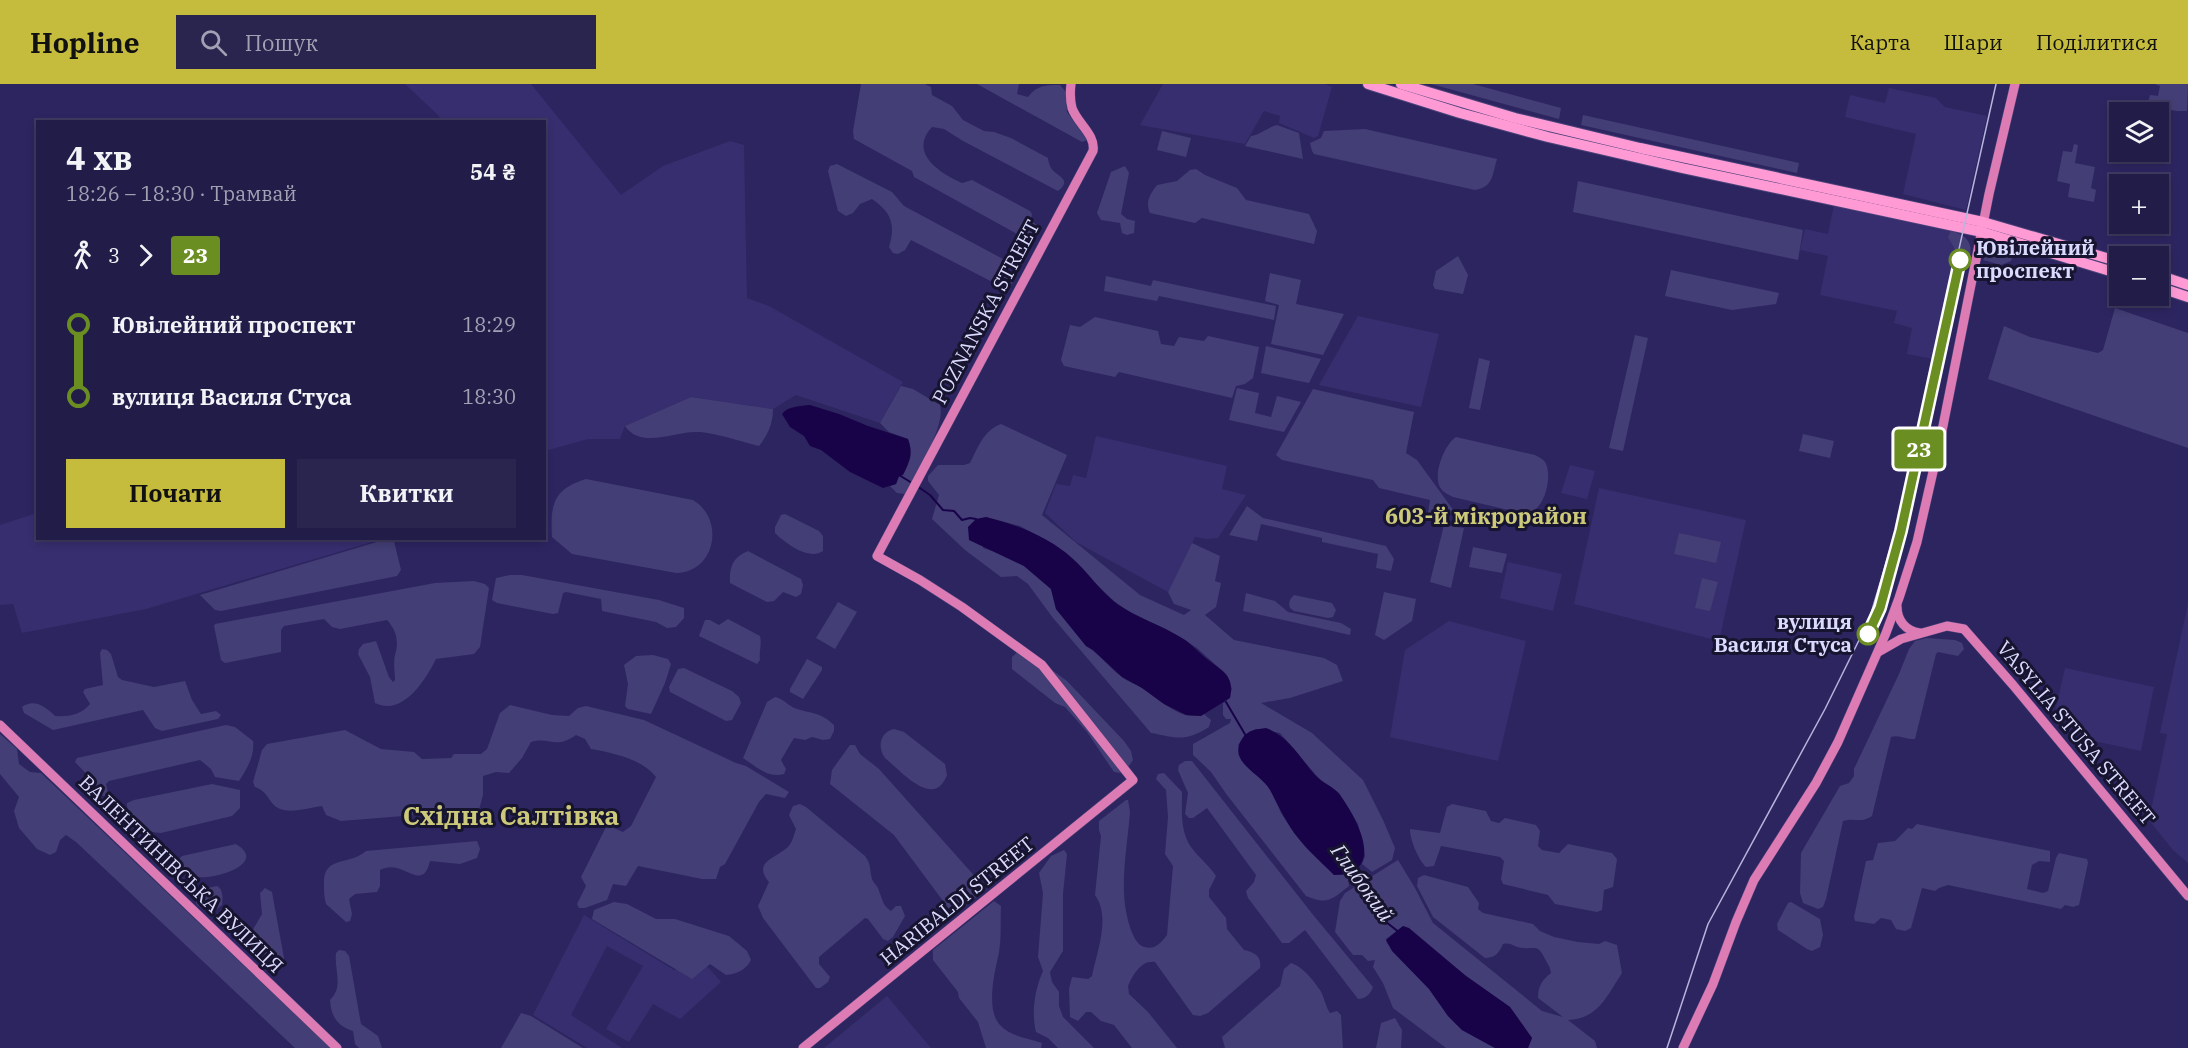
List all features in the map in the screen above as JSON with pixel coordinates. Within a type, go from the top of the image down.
[{"type":"main road","points":[[1368,84],[1609,146],[1982,227],[2109,259]]},
{"type":"main road","points":[[1401,84],[1514,123]]},
{"type":"main road","points":[[1982,227],[2109,270]]},
{"type":"main road","points":[[2169,279],[2188,285]]},
{"type":"main road","points":[[2169,291],[2188,297]]},
{"type":"street","name":"POZNANSKA STREET","points":[[1071,84],[1070,99],[1073,109],[1091,138],[1092,151],[877,556],[962,607],[1042,666],[1133,780]]},
{"type":"street","points":[[1683,1048],[1713,984],[1754,880],[1816,783],[1838,742],[1896,606],[1917,542],[1938,452],[1982,227],[2015,84]]},
{"type":"street","points":[[1896,606],[1903,624],[1911,631],[1920,633]]},
{"type":"street","name":"VASYLIA STUSA STREET","points":[[1878,652],[1892,642],[1920,633],[1947,626],[1964,629],[2188,896]]},
{"type":"street","name":"ВАЛЕНТИНІВСЬКА ВУЛИЦЯ","points":[[0,725],[337,1048]]},
{"type":"street","name":"HARIBALDI STREET","points":[[803,1048],[1133,780]]},
{"type":"shaded area","points":[[405,84],[531,84],[621,195],[663,166],[730,141],[744,145],[747,298],[769,306],[903,382],[880,423],[796,395],[773,409],[691,397],[625,426],[620,439],[588,439],[546,451],[546,120],[441,120]]},
{"type":"shaded area","points":[[861,84],[925,84],[931,87],[932,95],[952,106],[963,120],[984,131],[1011,138],[1048,158],[1051,168],[1064,181],[1058,191],[944,129],[932,127],[925,136],[923,145],[930,161],[945,174],[962,183],[972,180],[1030,211],[1031,221],[1040,227],[1035,239],[1026,239],[914,177],[912,171],[854,139],[853,131]]},
{"type":"shaded area","points":[[977,84],[1019,84],[1017,94],[1028,97],[1042,86],[1060,85],[1066,92],[1067,112],[1087,140],[1082,142]]},
{"type":"shaded area","points":[[1163,84],[1325,84],[1332,87],[1318,136],[1314,138],[1279,123],[1280,116],[1264,111],[1245,144],[1140,125]]},
{"type":"shaded area","points":[[1431,84],[1473,84],[1561,108],[1559,119]]},
{"type":"shaded area","points":[[2155,84],[2188,84],[2187,111],[2169,110],[2169,102],[2148,102],[2150,95],[2158,96],[2160,86]]},
{"type":"shaded area","points":[[1889,88],[1936,98],[1945,107],[1987,116],[1966,210],[1903,194],[1916,134],[1845,117],[1850,95],[1885,103]]},
{"type":"shaded area","points":[[1583,115],[1799,163],[1797,173],[1581,125]]},
{"type":"shaded area","points":[[1277,125],[1299,133],[1303,159],[1245,146],[1251,136]]},
{"type":"shaded area","points":[[1365,129],[1497,159],[1493,175],[1489,183],[1475,190],[1314,154],[1312,151],[1310,143],[1321,138],[1324,131]]},
{"type":"shaded area","points":[[1162,131],[1191,138],[1186,157],[1157,150]]},
{"type":"shaded area","points":[[2074,144],[2078,145],[2075,163],[2095,167],[2091,188],[2096,190],[2094,202],[2068,197],[2070,184],[2057,181],[2063,151],[2072,152]]},
{"type":"shaded area","points":[[837,164],[892,192],[904,206],[1003,259],[1001,264],[1013,275],[1014,279],[1010,287],[1006,289],[911,240],[905,250],[898,254],[893,253],[889,247],[892,232],[890,219],[884,209],[872,199],[860,204],[853,213],[846,216],[838,211],[828,171],[830,166]]},
{"type":"shaded area","points":[[1125,166],[1129,173],[1121,214],[1135,221],[1134,233],[1127,235],[1122,233],[1120,223],[1101,220],[1097,213],[1111,172]]},
{"type":"shaded area","points":[[1196,169],[1237,188],[1246,200],[1309,214],[1317,231],[1314,244],[1202,218],[1195,223],[1150,213],[1149,198],[1157,185],[1177,181],[1190,170]]},
{"type":"shaded area","points":[[1578,181],[1803,230],[1798,260],[1573,212]]},
{"type":"shaded area","points":[[1834,205],[1960,232],[1933,359],[1907,354],[1912,328],[1894,323],[1897,311],[1820,295],[1828,256],[1800,250],[1805,229],[1828,234]]},
{"type":"shaded area","points":[[1951,231],[1967,240],[1970,257],[1958,255],[1948,237]]},
{"type":"shaded area","points":[[1999,244],[2015,248],[2011,261],[2001,265],[1983,260],[1991,248]]},
{"type":"shaded area","points":[[1458,256],[1468,275],[1463,294],[1435,289],[1433,285],[1436,271]]},
{"type":"shaded area","points":[[1671,270],[1779,293],[1776,304],[1732,310],[1665,296]]},
{"type":"shaded area","points":[[1270,273],[1301,280],[1296,304],[1344,314],[1323,355],[1271,344],[1279,305],[1265,301]]},
{"type":"shaded area","points":[[1106,276],[1151,286],[1153,280],[1276,306],[1274,320],[1159,296],[1157,301],[1104,291]]},
{"type":"shaded area","points":[[2115,308],[2188,333],[2188,448],[1988,379],[2004,326],[2030,337],[2098,353],[2103,350]]},
{"type":"shaded area","points":[[1358,316],[1439,334],[1421,407],[1319,385]]},
{"type":"shaded area","points":[[1095,317],[1158,331],[1161,344],[1174,346],[1179,337],[1204,341],[1208,336],[1259,347],[1253,378],[1245,384],[1236,386],[1232,398],[1119,372],[1115,377],[1064,366],[1061,360],[1070,325],[1080,327]]},
{"type":"shaded area","points":[[1635,335],[1648,338],[1623,451],[1609,448]]},
{"type":"shaded area","points":[[1266,346],[1321,359],[1309,383],[1261,373]]},
{"type":"shaded area","points":[[1479,358],[1490,361],[1480,410],[1469,408]]},
{"type":"shaded area","points":[[901,386],[913,389],[940,405],[941,414],[930,448],[905,494],[897,493],[890,486],[896,484],[910,459],[908,439],[889,432],[880,423]]},
{"type":"shaded area","points":[[1237,388],[1259,393],[1255,413],[1271,417],[1277,396],[1301,402],[1284,432],[1229,420]]},
{"type":"shaded area","points":[[1313,389],[1414,412],[1406,453],[1417,460],[1454,511],[1444,518],[1428,514],[1430,500],[1379,488],[1373,480],[1282,460],[1276,455]]},
{"type":"shaded area","points":[[691,397],[773,409],[765,438],[759,446],[702,432],[648,438],[632,433],[625,426]]},
{"type":"shaded area","points":[[810,405],[908,439],[909,461],[896,484],[883,488],[850,472],[821,450],[810,446],[804,436],[790,427],[782,414],[791,408]]},
{"type":"shaded area","points":[[1001,424],[1067,455],[1042,515],[1140,595],[1184,615],[1191,610],[1174,604],[1168,592],[1192,543],[1220,556],[1215,581],[1221,583],[1216,607],[1205,615],[1234,640],[1324,658],[1337,665],[1343,681],[1290,698],[1261,703],[1312,733],[1363,780],[1395,848],[1392,860],[1372,872],[1362,864],[1365,856],[1358,824],[1339,793],[1327,786],[1316,775],[1280,733],[1256,729],[1245,735],[1238,745],[1270,788],[1281,813],[1294,833],[1334,875],[1348,877],[1349,886],[1329,900],[1306,896],[1211,772],[1193,755],[1193,744],[1230,723],[1231,719],[1226,719],[1223,715],[1223,703],[1226,702],[1232,689],[1227,675],[1197,648],[1166,629],[1134,615],[1114,601],[1055,545],[1020,526],[986,517],[983,548],[1008,556],[1024,566],[1051,589],[1056,609],[1086,646],[1124,679],[1142,688],[1179,713],[1196,716],[1204,714],[1211,720],[1209,727],[1187,737],[1151,733],[1053,618],[1028,584],[1017,576],[1001,577],[965,550],[932,519],[939,495],[928,481],[928,476],[938,465],[970,463],[986,435]]},
{"type":"shaded area","points":[[1803,434],[1834,441],[1830,458],[1799,451]]},
{"type":"shaded area","points":[[1096,436],[1227,466],[1222,489],[1246,495],[1218,538],[1195,537],[1168,592],[1076,542],[1045,513],[1056,484],[1070,486],[1073,475],[1086,478]]},
{"type":"shaded area","points":[[1456,437],[1535,455],[1543,460],[1548,470],[1548,484],[1536,509],[1521,513],[1453,497],[1444,492],[1438,479],[1439,466],[1448,445]]},
{"type":"shaded area","points":[[1570,465],[1595,471],[1587,499],[1561,493]]},
{"type":"shaded area","points":[[586,479],[693,500],[703,509],[709,519],[712,543],[707,554],[700,564],[690,570],[676,573],[572,554],[552,537],[553,507],[560,493]]},
{"type":"shaded area","points":[[1599,488],[1746,520],[1719,641],[1574,604]]},
{"type":"shaded area","points":[[1247,506],[1263,518],[1386,546],[1394,559],[1391,571],[1376,568],[1378,554],[1322,542],[1322,538],[1261,524],[1257,541],[1229,535]]},
{"type":"shaded area","points":[[36,513],[36,540],[379,540],[146,609],[22,633],[13,604],[0,605],[0,525]]},
{"type":"shaded area","points":[[785,514],[819,531],[823,536],[823,551],[811,554],[798,550],[775,533],[775,527],[781,515]]},
{"type":"shaded area","points":[[986,517],[1020,528],[1052,543],[1078,563],[1117,604],[1186,640],[1226,674],[1231,684],[1230,698],[1201,716],[1186,715],[1122,677],[1086,646],[1056,609],[1051,589],[1024,566],[969,540],[968,527],[976,519]]},
{"type":"shaded area","points":[[1444,525],[1464,528],[1451,588],[1430,582]]},
{"type":"shaded area","points":[[1679,533],[1721,542],[1716,563],[1674,554]]},
{"type":"shaded area","points":[[383,540],[394,541],[401,570],[397,576],[221,611],[215,610],[200,595]]},
{"type":"shaded area","points":[[1473,547],[1507,554],[1502,573],[1469,567]]},
{"type":"shaded area","points":[[748,551],[801,579],[803,585],[801,594],[796,597],[783,592],[774,601],[767,602],[730,583],[733,563]]},
{"type":"shaded area","points":[[1508,562],[1562,574],[1553,611],[1500,598]]},
{"type":"shaded area","points":[[522,575],[659,600],[684,608],[684,618],[676,627],[667,628],[656,622],[602,611],[601,599],[566,592],[563,593],[558,613],[553,614],[497,603],[492,600],[496,578]]},
{"type":"shaded area","points":[[1702,578],[1718,582],[1710,611],[1695,608]]},
{"type":"shaded area","points":[[474,581],[485,584],[489,588],[480,647],[474,654],[436,659],[412,694],[395,705],[385,706],[375,703],[370,677],[358,654],[363,644],[376,641],[389,677],[393,682],[395,680],[394,661],[397,641],[395,632],[387,620],[340,629],[332,627],[324,619],[284,626],[281,630],[281,652],[225,663],[221,660],[215,624],[435,583]]},
{"type":"shaded area","points":[[1384,592],[1416,599],[1412,621],[1384,640],[1375,635]]},
{"type":"shaded area","points":[[1246,593],[1275,601],[1288,612],[1341,623],[1351,629],[1350,635],[1243,611]]},
{"type":"shaded area","points":[[1294,595],[1332,603],[1336,610],[1333,617],[1294,611],[1289,604]]},
{"type":"shaded area","points":[[838,602],[857,612],[835,649],[816,638]]},
{"type":"shaded area","points":[[2188,604],[2188,863],[2173,850],[2149,820],[2167,734],[2160,733]]},
{"type":"shaded area","points":[[728,619],[760,636],[760,660],[757,664],[699,636],[705,620],[719,625]]},
{"type":"shaded area","points":[[1449,621],[1526,641],[1498,761],[1390,737],[1405,650]]},
{"type":"shaded area","points":[[1927,638],[1955,640],[1962,643],[1964,649],[1958,656],[1938,652],[1936,654],[1915,739],[1891,737],[1872,816],[1864,820],[1843,821],[1823,907],[1818,909],[1803,903],[1800,893],[1801,853],[1840,786],[1849,783],[1854,776],[1854,769],[1909,649],[1915,641]]},
{"type":"shaded area","points":[[1022,648],[1067,681],[1124,741],[1131,751],[1133,760],[1121,773],[1114,772],[1087,732],[1065,707],[1055,703],[1012,669],[1012,657]]},
{"type":"shaded area","points":[[102,649],[111,654],[118,677],[122,680],[154,687],[185,681],[192,700],[201,714],[216,711],[221,715],[218,719],[162,731],[155,728],[143,710],[53,730],[24,713],[22,707],[31,703],[44,707],[55,716],[83,711],[90,704],[83,692],[85,689],[103,685],[100,653]]},
{"type":"shaded area","points":[[653,655],[668,659],[671,664],[651,714],[628,709],[625,706],[628,684],[624,665],[636,656]]},
{"type":"shaded area","points":[[807,659],[822,667],[822,670],[803,699],[790,692],[790,689]]},
{"type":"shaded area","points":[[684,668],[732,691],[739,697],[741,703],[732,720],[726,721],[670,692],[669,687],[678,669]]},
{"type":"shaded area","points":[[2065,668],[2154,687],[2141,751],[2084,739],[2056,708]]},
{"type":"shaded area","points":[[775,697],[797,709],[820,716],[834,725],[830,739],[794,738],[781,760],[786,769],[784,774],[778,775],[762,771],[743,758],[767,702]]},
{"type":"shaded area","points":[[510,705],[552,715],[569,716],[578,708],[586,706],[644,720],[746,766],[789,792],[785,798],[766,794],[759,802],[725,864],[720,867],[716,879],[702,879],[638,866],[626,886],[613,884],[607,900],[579,908],[577,904],[586,886],[581,877],[607,825],[623,832],[631,826],[656,777],[635,761],[591,749],[585,739],[576,735],[563,742],[544,740],[531,742],[522,758],[509,773],[496,772],[483,776],[483,795],[479,810],[341,821],[326,815],[322,806],[282,810],[255,787],[253,782],[262,750],[267,744],[345,730],[381,749],[414,752],[422,759],[451,758],[454,754],[481,754],[487,749],[500,713]]},
{"type":"shaded area","points":[[226,725],[235,727],[253,741],[252,757],[239,781],[215,777],[211,769],[200,760],[109,781],[106,784],[108,793],[104,796],[99,795],[94,782],[75,762],[77,758]]},
{"type":"shaded area","points":[[1266,728],[1288,742],[1315,775],[1338,792],[1354,818],[1364,844],[1364,856],[1360,866],[1350,872],[1334,875],[1299,840],[1266,784],[1242,761],[1239,747],[1244,736],[1252,731]]},
{"type":"shaded area","points":[[894,729],[904,732],[945,764],[947,775],[941,785],[934,789],[917,785],[885,758],[881,749],[881,740],[886,733]]},
{"type":"shaded area","points":[[0,734],[17,749],[19,764],[30,772],[41,773],[331,1048],[295,1048],[66,835],[60,840],[56,852],[50,855],[37,849],[19,828],[14,811],[19,797],[0,774]]},
{"type":"shaded area","points":[[850,745],[855,745],[860,754],[879,769],[979,881],[983,892],[957,912],[949,909],[894,835],[830,784],[832,770]]},
{"type":"shaded area","points":[[1185,761],[1192,761],[1373,987],[1368,995],[1358,999],[1305,930],[1289,943],[1282,943],[1248,898],[1246,891],[1254,882],[1256,875],[1207,808],[1193,818],[1185,814],[1188,793],[1178,770],[1179,765]]},
{"type":"shaded area","points":[[1164,773],[1182,792],[1182,821],[1187,841],[1216,876],[1209,890],[1209,897],[1226,918],[1227,929],[1244,950],[1254,953],[1258,958],[1260,968],[1208,1013],[1200,1016],[1193,1015],[1155,962],[1146,963],[1135,973],[1128,986],[1129,994],[1148,1012],[1177,1048],[1132,1048],[1114,1025],[1101,1021],[1091,1012],[1086,1012],[1078,1021],[1070,1017],[1069,989],[1072,977],[1088,979],[1092,976],[1101,934],[1102,913],[1095,895],[1101,836],[1099,821],[1126,800],[1128,800],[1130,812],[1124,892],[1129,923],[1135,939],[1144,947],[1155,947],[1167,935],[1173,866],[1165,854],[1168,817],[1166,790],[1156,779],[1158,774]]},
{"type":"shaded area","points":[[212,784],[240,790],[240,808],[232,816],[161,833],[143,828],[130,815],[127,803],[134,800]]},
{"type":"shaded area","points":[[800,804],[865,856],[870,865],[872,879],[884,904],[891,911],[896,906],[901,906],[905,916],[893,937],[888,941],[883,939],[865,918],[819,957],[819,964],[830,977],[828,982],[820,988],[816,988],[763,918],[758,906],[769,882],[764,875],[764,865],[791,843],[796,829],[789,815],[793,806]]},
{"type":"shaded area","points":[[1452,804],[1486,811],[1491,821],[1499,823],[1505,818],[1536,825],[1540,831],[1538,846],[1542,850],[1559,853],[1568,844],[1612,853],[1617,859],[1613,887],[1604,890],[1602,910],[1597,912],[1555,904],[1548,895],[1503,884],[1501,879],[1504,861],[1500,857],[1441,846],[1434,866],[1426,867],[1415,849],[1410,829],[1440,833],[1447,807]]},
{"type":"shaded area","points":[[1917,824],[2050,851],[2050,862],[2039,861],[2032,865],[2027,889],[2043,893],[2048,891],[2059,853],[2087,859],[2079,905],[2073,907],[2065,905],[2061,909],[1948,885],[1935,891],[1922,888],[1911,928],[1905,931],[1896,929],[1891,920],[1881,918],[1874,924],[1855,921],[1866,861],[1873,860],[1878,843],[1895,841],[1908,828],[1912,829]]},
{"type":"shaded area","points":[[477,841],[480,849],[477,858],[460,864],[430,861],[422,875],[388,867],[380,870],[380,886],[377,892],[355,894],[349,899],[352,914],[350,921],[346,922],[326,904],[325,875],[332,865],[338,862],[359,856],[366,851]]},
{"type":"shaded area","points":[[236,844],[245,852],[246,859],[233,870],[222,874],[194,876],[179,864],[182,856]]},
{"type":"shaded area","points":[[1064,850],[1067,854],[1063,894],[1063,951],[1050,972],[1052,982],[1059,992],[1059,1006],[1063,1017],[1094,1048],[1058,1048],[1048,1038],[1036,1032],[1035,1001],[1043,971],[1038,957],[1043,893],[1039,873],[1051,856]]},
{"type":"shaded area","points":[[1398,860],[1433,923],[1542,1011],[1563,1017],[1538,998],[1541,984],[1551,973],[1540,951],[1536,948],[1503,944],[1494,956],[1485,958],[1433,917],[1417,886],[1418,878],[1424,875],[1468,887],[1479,903],[1478,909],[1483,913],[1533,924],[1540,931],[1554,937],[1599,944],[1605,941],[1617,945],[1622,973],[1611,990],[1594,1011],[1578,1019],[1568,1020],[1595,1041],[1597,1048],[1528,1048],[1532,1038],[1510,1007],[1466,976],[1403,926],[1386,939],[1387,943],[1462,1030],[1495,1048],[1446,1048],[1393,1008],[1383,983],[1373,967],[1375,960],[1368,961],[1362,955],[1353,955],[1335,932],[1340,901],[1345,893]]},
{"type":"shaded area","points":[[217,886],[221,891],[222,905],[210,914],[197,905],[195,900],[202,889]]},
{"type":"shaded area","points":[[265,888],[272,892],[284,958],[284,964],[280,968],[273,964],[252,941],[251,933],[262,914],[260,893]]},
{"type":"shaded area","points":[[994,901],[1001,906],[1000,945],[992,992],[993,1011],[1004,1029],[1020,1037],[1042,1043],[1041,1048],[986,1048],[978,1022],[933,960],[933,950]]},
{"type":"shaded area","points":[[614,902],[627,904],[656,919],[675,919],[729,936],[747,951],[751,960],[740,971],[726,975],[710,964],[692,979],[592,919],[594,910]]},
{"type":"shaded area","points":[[1791,902],[1820,919],[1823,935],[1820,947],[1812,951],[1807,949],[1778,930],[1777,924],[1788,903]]},
{"type":"shaded area","points":[[584,915],[674,970],[706,965],[721,982],[680,1019],[653,1004],[629,1042],[606,1029],[643,966],[607,946],[571,1015],[622,1048],[587,1048],[533,1015]]},
{"type":"shaded area","points":[[1403,926],[1409,928],[1466,976],[1510,1007],[1532,1038],[1528,1048],[1495,1048],[1462,1030],[1448,1016],[1429,989],[1392,951],[1386,940]]},
{"type":"shaded area","points":[[339,950],[345,951],[349,956],[361,1024],[378,1036],[382,1048],[359,1048],[355,1044],[353,1031],[339,1023],[333,1016],[330,1000],[337,990],[336,953]]},
{"type":"shaded area","points":[[1291,963],[1303,970],[1314,982],[1322,993],[1330,1013],[1337,1011],[1341,1015],[1343,1048],[1225,1048],[1222,1037],[1280,986],[1284,969]]},
{"type":"shaded area","points":[[887,996],[931,1048],[824,1048]]},
{"type":"shaded area","points":[[521,1013],[531,1016],[583,1048],[501,1048]]},
{"type":"shaded area","points":[[1395,1018],[1402,1030],[1401,1048],[1376,1048],[1381,1023]]},
{"type":"waterway","name":"Глибокий","points":[[899,475],[912,483]]},
{"type":"waterway","name":"Глибокий","points":[[917,486],[930,495],[943,510],[954,511],[962,520],[976,519]]},
{"type":"waterway","name":"Глибокий","points":[[1226,702],[1246,736]]},
{"type":"waterway","name":"Глибокий","points":[[1352,869],[1381,918],[1400,933]]},
{"type":"tram line","points":[[1667,1048],[1708,924],[1825,709],[1869,620],[1896,530],[1996,84]]},
{"type":"tram line","name":"23","points":[[1868,634],[1880,608],[1901,531],[1960,260]]},
{"type":"place","name":"Ювілейний проспект","points":[[1960,260]]},
{"type":"place","name":"вулиця Василя Стуса","points":[[1868,634]]},
{"type":"district","name":"603-й мікрорайон","points":[[1486,516]]},
{"type":"district","name":"Східна Салтівка","points":[[511,816]]}]
